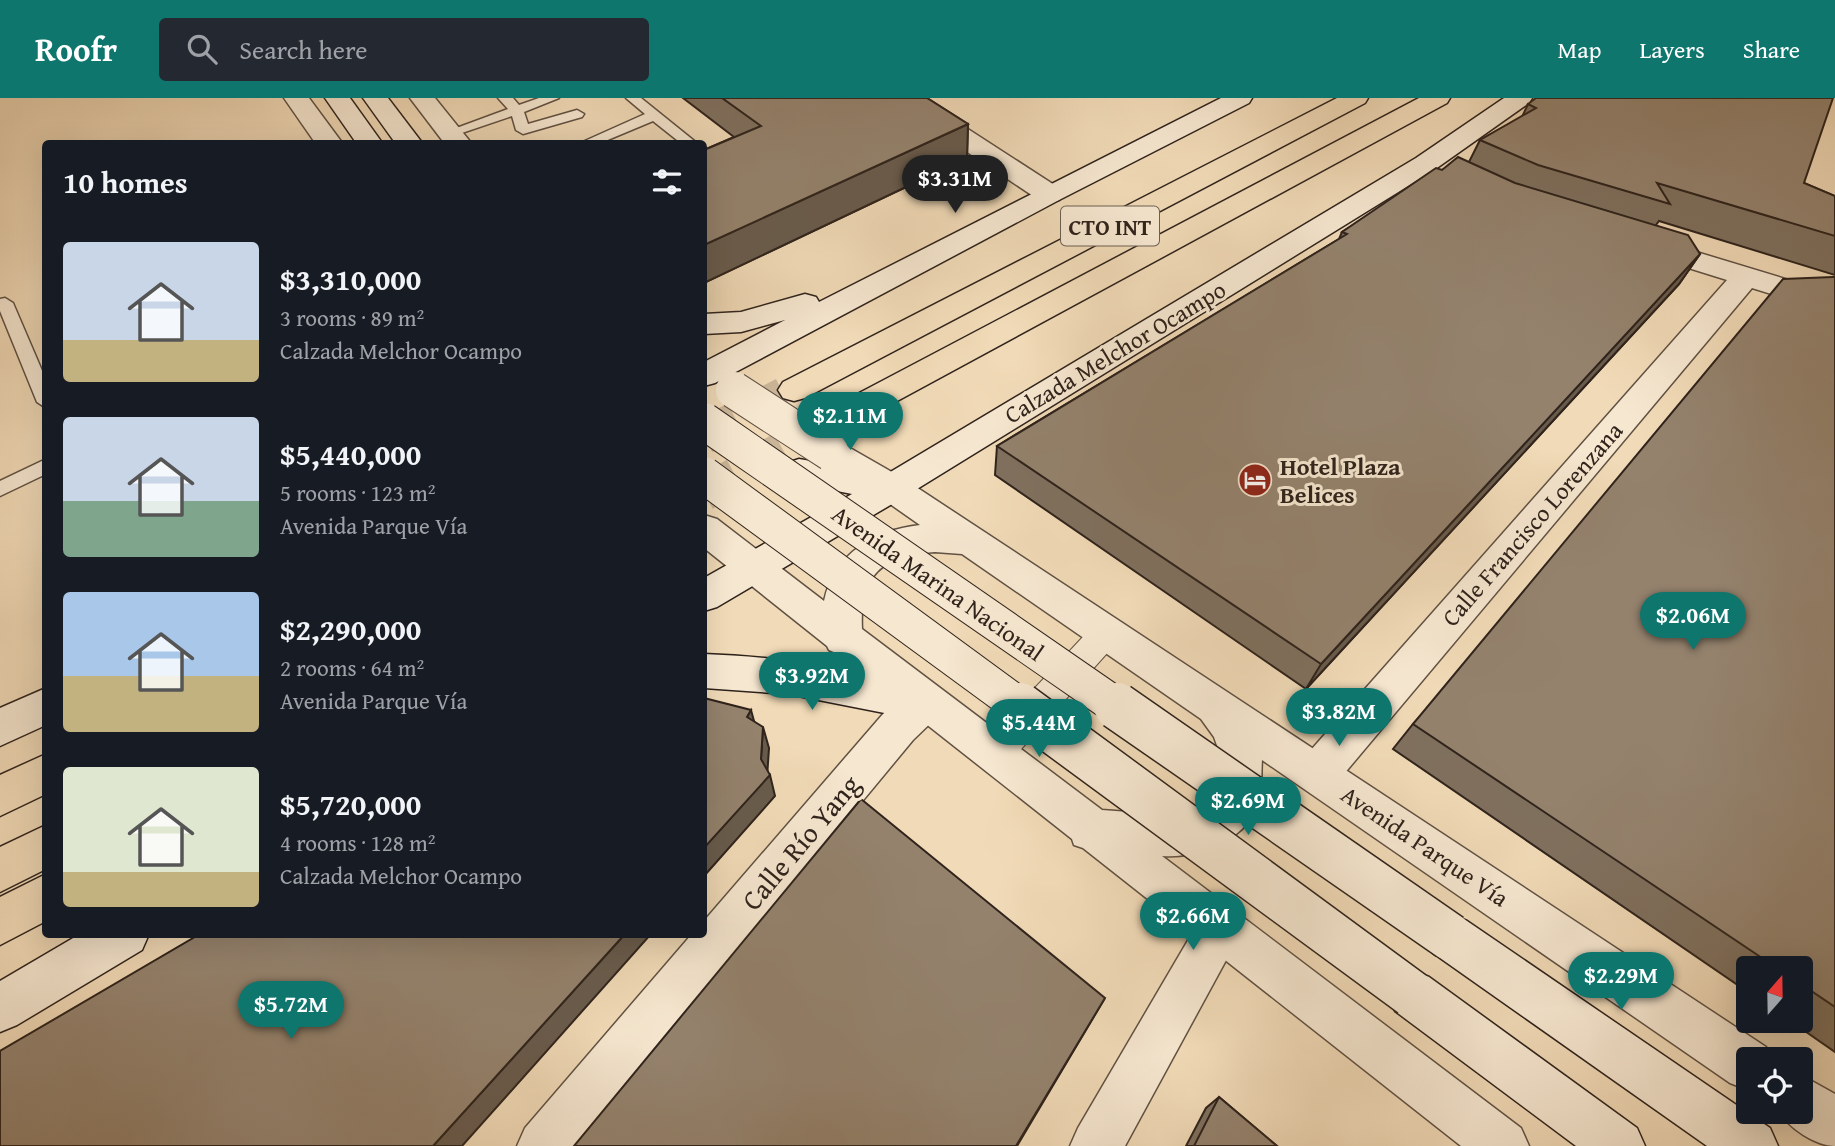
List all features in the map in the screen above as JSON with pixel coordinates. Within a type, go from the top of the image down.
[{"type":"highway","name":"CTO INT","points":[[794,390],[1356,98]]},
{"type":"highway","name":"CTO INT","points":[[839,418],[1438,98]]},
{"type":"highway","points":[[0,796],[42,775]]},
{"type":"highway","points":[[0,870],[42,848]]},
{"type":"highway","points":[[0,922],[42,898]]},
{"type":"main road","points":[[296,98],[327,140]]},
{"type":"main road","points":[[337,98],[367,140]]},
{"type":"main road","points":[[375,98],[407,140]]},
{"type":"main road","points":[[422,98],[455,138]]},
{"type":"main road","points":[[903,98],[1049,194]]},
{"type":"main road","name":"CTO INT","points":[[713,376],[884,280],[1240,98]]},
{"type":"main road","name":"Calzada Melchor Ocampo","points":[[707,594],[1438,170],[1520,98]]},
{"type":"main road","points":[[1616,236],[1835,304]]},
{"type":"main road","name":"Calle Francisco Lorenzana","points":[[1318,773],[1747,276]]},
{"type":"main road","points":[[707,324],[741,322],[884,280]]},
{"type":"main road","name":"Avenida Marina Nacional","points":[[713,376],[831,453],[892,488]]},
{"type":"main road","name":"Avenida Marina Nacional","points":[[707,423],[1752,1146]]},
{"type":"main road","points":[[707,457],[892,488]]},
{"type":"main road","name":"Avenida Marina Nacional","points":[[707,477],[1619,1146]]},
{"type":"main road","name":"Avenida Parque Vía","points":[[892,488],[1736,1057]]},
{"type":"main road","points":[[707,531],[925,703],[1503,1146]]},
{"type":"main road","points":[[844,639],[842,610],[847,585],[862,564],[884,548],[911,538],[940,536],[972,541]]},
{"type":"main road","points":[[707,671],[769,675],[849,687],[925,703]]},
{"type":"main road","points":[[1090,830],[1183,837],[1217,824],[1238,799],[1241,754],[1232,729],[1212,702]]},
{"type":"main road","name":"Calle Río Yang","points":[[543,1146],[898,727],[925,703]]},
{"type":"main road","points":[[0,728],[42,707]]},
{"type":"main road","points":[[1096,1146],[1220,929]]},
{"type":"main road","points":[[0,1008],[120,938]]},
{"type":"main road","points":[[1813,1109],[1835,1124]]},
{"type":"street","points":[[994,755],[1107,632]]},
{"type":"lane","points":[[505,98],[517,110],[524,137],[577,114]]},
{"type":"lane","points":[[455,138],[517,110],[552,98]]},
{"type":"lane","points":[[633,98],[686,140]]},
{"type":"lane","points":[[595,140],[655,115]]},
{"type":"lane","points":[[5,303],[42,392]]},
{"type":"lane","points":[[0,489],[42,468]]},
{"type":"building","points":[[722,98],[927,98],[968,124],[707,244],[707,149],[761,126]]},
{"type":"building","points":[[1536,98],[1833,98],[1804,183],[1835,196],[1835,236],[1657,183],[1670,204],[1538,165],[1480,140],[1536,108],[1528,104]]},
{"type":"building","points":[[1458,157],[1515,183],[1688,235],[1700,254],[1321,664],[997,446],[1347,234],[1342,232],[1436,168],[1442,170]]},
{"type":"building","points":[[1835,277],[1835,1007],[1813,992],[1813,956],[1759,956],[1413,724],[1783,279]]},
{"type":"building","points":[[707,699],[751,710],[747,717],[763,727],[761,759],[770,775],[707,845]]},
{"type":"building","points":[[861,799],[1105,998],[1016,1146],[574,1146]]},
{"type":"building","points":[[193,938],[621,938],[433,1146],[0,1146],[0,1051]]},
{"type":"building","points":[[1219,1097],[1277,1146],[1194,1146]]},
{"type":"tunnel","points":[[707,434],[794,390]]},
{"type":"tunnel","points":[[707,491],[839,418]]},
{"type":"place","name":"Hotel Plaza Belices","points":[[1255,480]]}]
